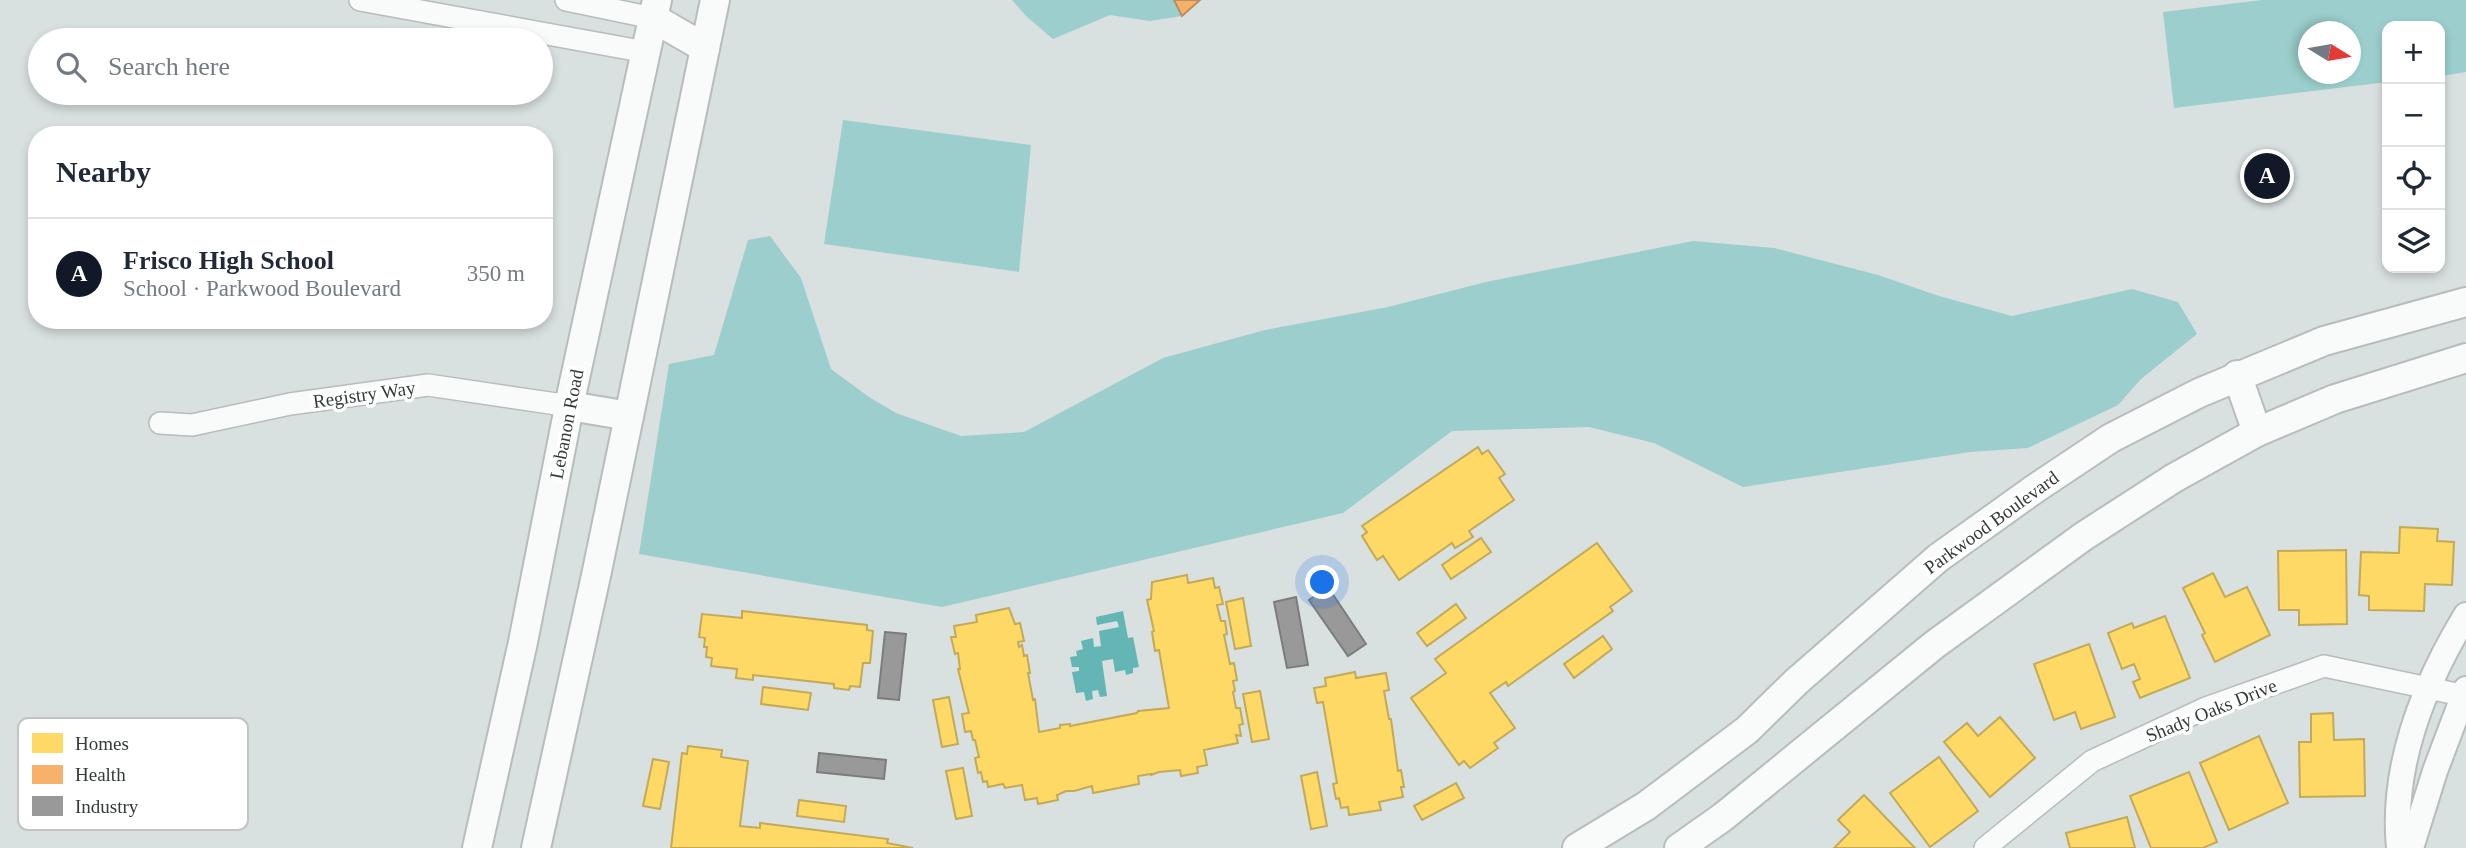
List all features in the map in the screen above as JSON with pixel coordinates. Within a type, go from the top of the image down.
[{"type":"main road","points":[[536,848],[597,571],[715,0]]},
{"type":"main road","name":"Lebanon Road","points":[[477,848],[523,642],[570,406],[655,9]]},
{"type":"main road","points":[[655,9],[705,48]]},
{"type":"main road","points":[[646,52],[705,48]]},
{"type":"main road","name":"Parkwood Boulevard","points":[[1591,845],[1747,730],[1853,630],[1938,558],[2111,438],[2237,375],[2324,341],[2466,302]]},
{"type":"main road","points":[[1679,848],[1723,817],[1934,645],[2084,536],[2174,478],[2257,432],[2335,399],[2466,358]]},
{"type":"main road","points":[[2237,375],[2257,432]]},
{"type":"main road","points":[[570,406],[629,416]]},
{"type":"street","points":[[360,0],[514,28]]},
{"type":"street","points":[[566,0],[655,9]]},
{"type":"street","points":[[553,35],[646,52]]},
{"type":"street","name":"Registry Way","points":[[160,422],[191,425],[290,404],[428,384],[570,406]]},
{"type":"street","points":[[2399,848],[2396,824],[2408,743],[2428,686],[2466,615]]},
{"type":"street","name":"Shady Oaks Drive","points":[[1985,848],[2092,761],[2206,708],[2324,666],[2465,693]]},
{"type":"street","points":[[2411,848],[2465,693]]},
{"type":"shaded area","points":[[1012,0],[1200,0],[1182,16],[1150,21],[1110,15],[1053,39]]},
{"type":"shaded area","points":[[2262,0],[2466,0],[2466,72],[2445,75],[2445,21],[2382,21],[2382,83],[2174,108],[2163,12]]},
{"type":"shaded area","points":[[843,120],[1031,145],[1019,272],[824,244]]},
{"type":"shaded area","points":[[770,236],[801,278],[831,369],[896,413],[961,436],[1024,432],[1163,358],[1265,330],[1388,307],[1486,282],[1693,241],[1774,248],[1878,275],[1939,296],[2012,316],[2132,289],[2178,302],[2197,334],[2141,379],[2118,405],[2028,448],[1970,452],[1743,487],[1654,443],[1589,427],[1452,431],[1343,513],[942,607],[639,554],[669,364],[714,355],[748,240]]},
{"type":"shaded area","points":[[1123,611],[1128,638],[1133,637],[1139,667],[1133,668],[1133,673],[1126,675],[1125,670],[1115,672],[1113,659],[1102,661],[1107,696],[1100,697],[1098,690],[1092,691],[1093,699],[1086,701],[1084,692],[1076,693],[1072,672],[1079,671],[1079,667],[1072,667],[1070,657],[1077,656],[1076,651],[1083,649],[1081,641],[1093,638],[1094,647],[1101,646],[1099,631],[1119,627],[1117,621],[1097,625],[1096,617]]},
{"type":"building: Homes","points":[[1478,447],[1482,454],[1488,450],[1505,474],[1499,478],[1514,500],[1469,531],[1473,537],[1455,548],[1452,543],[1399,580],[1383,556],[1377,560],[1362,536],[1367,532],[1362,526]]},
{"type":"building: Homes","points":[[2400,527],[2438,529],[2437,541],[2454,542],[2452,585],[2425,584],[2424,611],[2369,610],[2369,596],[2359,595],[2361,552],[2399,553]]},
{"type":"building: Homes","points":[[1481,538],[1491,552],[1451,579],[1442,565]]},
{"type":"building: Homes","points":[[1597,543],[1632,591],[1610,607],[1613,611],[1508,686],[1506,682],[1490,693],[1515,728],[1494,743],[1498,748],[1470,768],[1464,761],[1459,765],[1411,698],[1446,673],[1435,659]]},
{"type":"building: Homes","points":[[2346,550],[2347,624],[2299,625],[2299,610],[2279,610],[2278,551]]},
{"type":"building: Homes","points":[[2213,573],[2225,597],[2247,587],[2270,635],[2215,662],[2202,635],[2205,633],[2183,588]]},
{"type":"building: Homes","points":[[1187,575],[1188,583],[1213,578],[1215,588],[1219,587],[1223,604],[1217,605],[1221,621],[1225,621],[1227,634],[1224,635],[1230,664],[1234,663],[1237,680],[1233,681],[1233,692],[1243,724],[1239,725],[1241,736],[1236,735],[1238,743],[1204,750],[1207,765],[1197,767],[1198,773],[1181,776],[1180,770],[1138,776],[1139,784],[1093,793],[1092,786],[1066,791],[1057,795],[1058,800],[1038,804],[1037,798],[1025,800],[1022,785],[1005,788],[1003,784],[988,787],[987,781],[983,782],[981,772],[978,773],[975,758],[979,757],[975,740],[971,731],[965,732],[962,714],[969,713],[958,669],[958,653],[955,654],[951,637],[956,637],[954,626],[977,622],[976,615],[1009,608],[1015,624],[1020,623],[1024,641],[1018,642],[1019,647],[1022,645],[1024,656],[1027,655],[1039,732],[1060,728],[1060,725],[1070,726],[1138,711],[1169,708],[1159,650],[1155,651],[1154,631],[1147,600],[1151,599],[1152,582]]},
{"type":"building: Homes","points":[[1243,598],[1251,646],[1235,649],[1226,602]]},
{"type":"building: Homes","points":[[1456,604],[1466,618],[1427,646],[1417,633]]},
{"type":"building: Homes","points":[[742,611],[867,625],[867,630],[873,631],[870,663],[863,663],[860,687],[850,686],[849,690],[834,688],[834,684],[753,675],[753,680],[736,678],[737,669],[711,666],[712,658],[706,657],[705,638],[699,637],[702,614],[742,618]]},
{"type":"building: Homes","points":[[2165,616],[2190,678],[2140,698],[2133,682],[2140,679],[2134,664],[2122,669],[2108,633],[2132,623],[2134,628]]},
{"type":"building: Homes","points":[[1603,636],[1612,649],[1574,678],[1564,664]]},
{"type":"building: Homes","points":[[2089,644],[2115,717],[2081,729],[2075,712],[2054,720],[2034,664]]},
{"type":"building: Homes","points":[[1355,672],[1356,678],[1386,673],[1389,690],[1384,691],[1398,771],[1401,770],[1404,787],[1401,787],[1403,797],[1379,802],[1381,810],[1349,815],[1348,807],[1341,808],[1339,798],[1336,799],[1333,784],[1337,783],[1323,702],[1317,703],[1314,688],[1326,686],[1325,678]]},
{"type":"building: Homes","points":[[763,687],[811,693],[808,710],[761,704]]},
{"type":"building: Homes","points":[[1260,691],[1269,739],[1252,742],[1243,694]]},
{"type":"building: Homes","points":[[949,697],[958,744],[942,747],[933,700]]},
{"type":"building: Homes","points":[[2333,713],[2334,740],[2364,739],[2365,796],[2300,797],[2299,742],[2311,742],[2311,714]]},
{"type":"building: Homes","points":[[2000,717],[2035,758],[1990,797],[1944,742],[1967,723],[1978,736]]},
{"type":"building: Homes","points":[[2259,736],[2288,803],[2229,830],[2200,763]]},
{"type":"building: Homes","points":[[688,746],[722,750],[721,757],[748,761],[740,826],[760,828],[760,823],[888,839],[887,843],[913,848],[671,848],[682,753],[687,754]]},
{"type":"building: Homes","points":[[1939,757],[1978,811],[1930,847],[1890,793]]},
{"type":"building: Homes","points":[[653,759],[669,762],[660,809],[643,806]]},
{"type":"building: Homes","points":[[963,768],[972,816],[956,819],[946,771]]},
{"type":"building: Homes","points":[[1317,772],[1327,826],[1311,829],[1301,776]]},
{"type":"building: Homes","points":[[2189,772],[2217,842],[2203,848],[2151,848],[2130,796]]},
{"type":"building: Homes","points":[[1456,783],[1464,798],[1422,820],[1414,806]]},
{"type":"building: Homes","points":[[1864,795],[1915,848],[1834,848],[1850,832],[1838,820]]},
{"type":"building: Homes","points":[[799,800],[846,806],[844,822],[797,816]]},
{"type":"building: Homes","points":[[2127,817],[2135,848],[2070,848],[2066,833]]},
{"type":"building: Health","points":[[1174,0],[1200,0],[1182,16]]},
{"type":"building: Industry","points":[[1328,587],[1366,644],[1348,656],[1309,600]]},
{"type":"building: Industry","points":[[1296,597],[1308,665],[1287,668],[1274,602]]},
{"type":"building: Industry","points":[[885,632],[906,634],[899,700],[878,698]]},
{"type":"building: Industry","points":[[819,753],[886,760],[884,779],[817,772]]},
{"type":"place","name":"Frisco High School","points":[[2267,176]]}]
